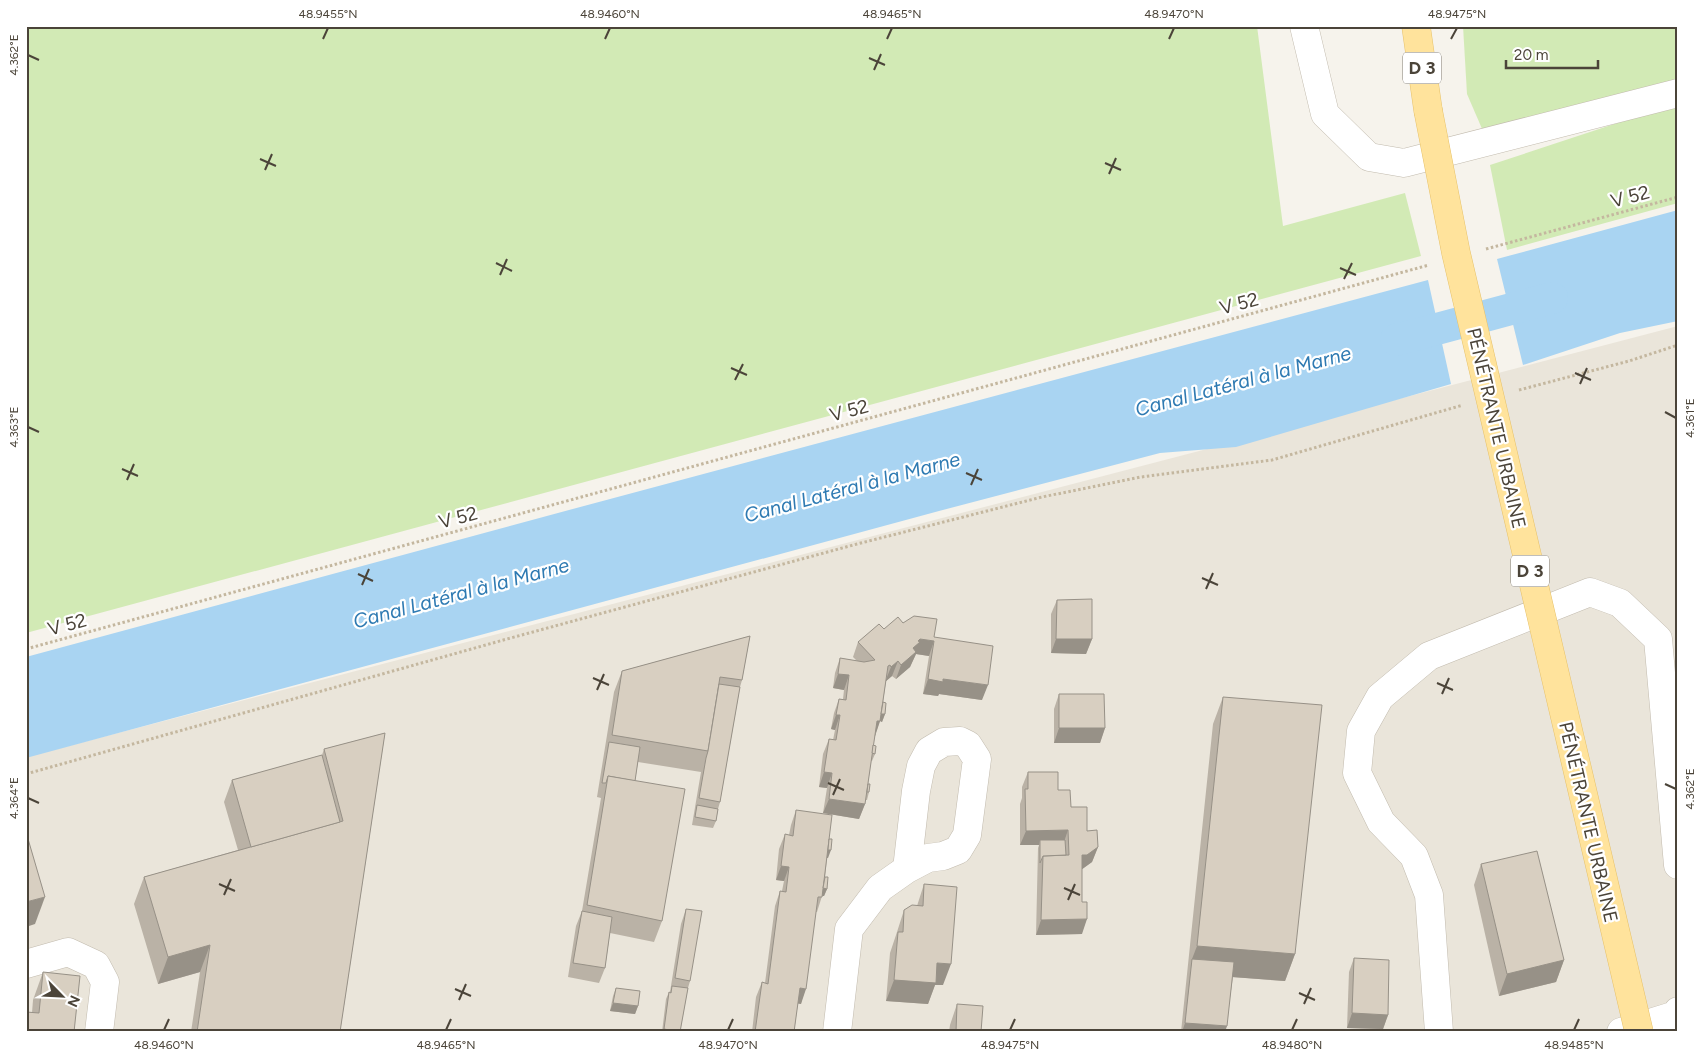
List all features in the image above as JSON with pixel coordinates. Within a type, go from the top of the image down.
[{"type":"main road","name":"PÉNÉTRANTE URBAINE","points":[[1416,26],[1428,110],[1456,254],[1639,1032]]},
{"type":"street","points":[[1304,26],[1325,114],[1369,157],[1404,163],[1678,93]]},
{"type":"street","points":[[1439,1032],[1429,895],[1414,856],[1381,822],[1357,773],[1361,731],[1380,697],[1429,656],[1590,592],[1620,603],[1658,639],[1678,865]]},
{"type":"street","points":[[837,1032],[849,929],[880,888],[907,869]]},
{"type":"street","points":[[26,964],[68,952],[96,965],[105,982],[99,1032]]},
{"type":"street","points":[[1621,1032],[1676,1015],[1678,1010]]},
{"type":"path","name":"V 52","points":[[1486,249],[1678,197]]},
{"type":"path","name":"V 52","points":[[26,649],[1438,263]]},
{"type":"path","points":[[1515,391],[1629,361],[1678,345]]},
{"type":"path","points":[[26,774],[507,639],[857,544],[1042,497],[1141,477],[1272,460],[1467,404]]},
{"type":"shaded area","points":[[1678,326],[1678,1032],[26,1032],[26,757]]},
{"type":"green space","points":[[26,26],[1257,26],[1283,226],[1405,193],[1421,256],[26,633]]},
{"type":"green space","points":[[1463,26],[1678,26],[1678,84],[1486,138],[1467,94]]},
{"type":"green space","points":[[1678,103],[1678,203],[1507,250],[1490,165]]},
{"type":"water","points":[[1678,210],[1678,321],[1620,333],[1523,365],[1497,259]]},
{"type":"water","points":[[1428,280],[1451,384],[1236,447],[1160,453],[939,511],[26,758],[26,657]]},
{"type":"building","points":[[1092,599],[1092,639],[1056,639],[1057,600]]},
{"type":"building","points":[[914,616],[937,619],[934,637],[993,646],[988,685],[928,679],[934,641],[920,639],[918,641],[920,642],[913,648],[916,652],[901,665],[898,661],[891,667],[890,665],[888,666],[880,721],[877,721],[865,804],[829,799],[832,773],[824,772],[829,739],[836,740],[840,715],[836,715],[839,699],[846,700],[849,675],[838,674],[840,658],[864,662],[875,660],[858,642],[879,624],[884,629],[898,617],[903,623]]},
{"type":"building","points":[[750,636],[742,680],[720,677],[708,751],[612,735],[622,671]]},
{"type":"building","points":[[719,684],[740,687],[720,802],[699,798]]},
{"type":"building","points":[[1059,694],[1104,694],[1105,728],[1059,728]]},
{"type":"building","points":[[1223,697],[1322,705],[1295,954],[1197,946]]},
{"type":"building","points":[[883,702],[886,703],[885,714],[881,714]]},
{"type":"building","points":[[385,733],[340,1032],[197,1032],[210,945],[168,957],[144,877],[343,821],[324,749]]},
{"type":"building","points":[[609,742],[640,747],[635,781],[608,776],[606,783],[602,783]]},
{"type":"building","points":[[873,745],[876,746],[875,754],[872,753]]},
{"type":"building","points":[[322,755],[340,822],[251,847],[232,780]]},
{"type":"building","points":[[1028,772],[1058,772],[1058,790],[1070,790],[1071,807],[1087,807],[1087,831],[1097,830],[1098,847],[1087,855],[1082,855],[1082,902],[1087,902],[1087,919],[1041,920],[1043,856],[1069,855],[1068,830],[1026,831],[1025,789],[1028,789]]},
{"type":"building","points":[[608,776],[685,789],[662,921],[587,905]]},
{"type":"building","points":[[868,784],[870,784],[869,792],[867,792]]},
{"type":"building","points":[[697,805],[718,809],[716,821],[695,817]]},
{"type":"building","points":[[796,810],[832,815],[822,897],[818,897],[806,989],[800,988],[794,1032],[755,1032],[762,982],[768,984],[780,891],[786,892],[789,867],[781,866],[785,834],[793,836]]},
{"type":"building","points":[[26,832],[45,897],[26,902]]},
{"type":"building","points":[[829,839],[832,839],[831,850],[828,850]]},
{"type":"building","points":[[1040,840],[1065,840],[1066,855],[1043,856],[1040,863]]},
{"type":"building","points":[[1537,851],[1564,960],[1507,974],[1481,864]]},
{"type":"building","points":[[825,877],[828,877],[827,889],[823,888]]},
{"type":"building","points":[[924,884],[957,887],[951,964],[937,963],[936,983],[894,980],[898,932],[903,932],[904,910],[912,905],[923,906]]},
{"type":"building","points":[[686,909],[702,911],[690,981],[675,978]]},
{"type":"building","points":[[582,911],[612,917],[605,968],[573,963]]},
{"type":"building","points":[[1354,958],[1389,960],[1388,1015],[1352,1013]]},
{"type":"building","points":[[1192,959],[1234,962],[1227,1026],[1185,1023]]},
{"type":"building","points":[[43,972],[80,976],[74,1032],[26,1032],[26,1012],[39,1013]]},
{"type":"building","points":[[672,986],[688,988],[680,1032],[664,1029],[669,992],[671,993]]},
{"type":"building","points":[[616,988],[640,991],[638,1006],[613,1003]]},
{"type":"building","points":[[957,1004],[983,1006],[981,1032],[956,1032]]},
{"type":"waterway","name":"Canal Latéral à la Marne","points":[[1396,340],[1552,298]]}]
